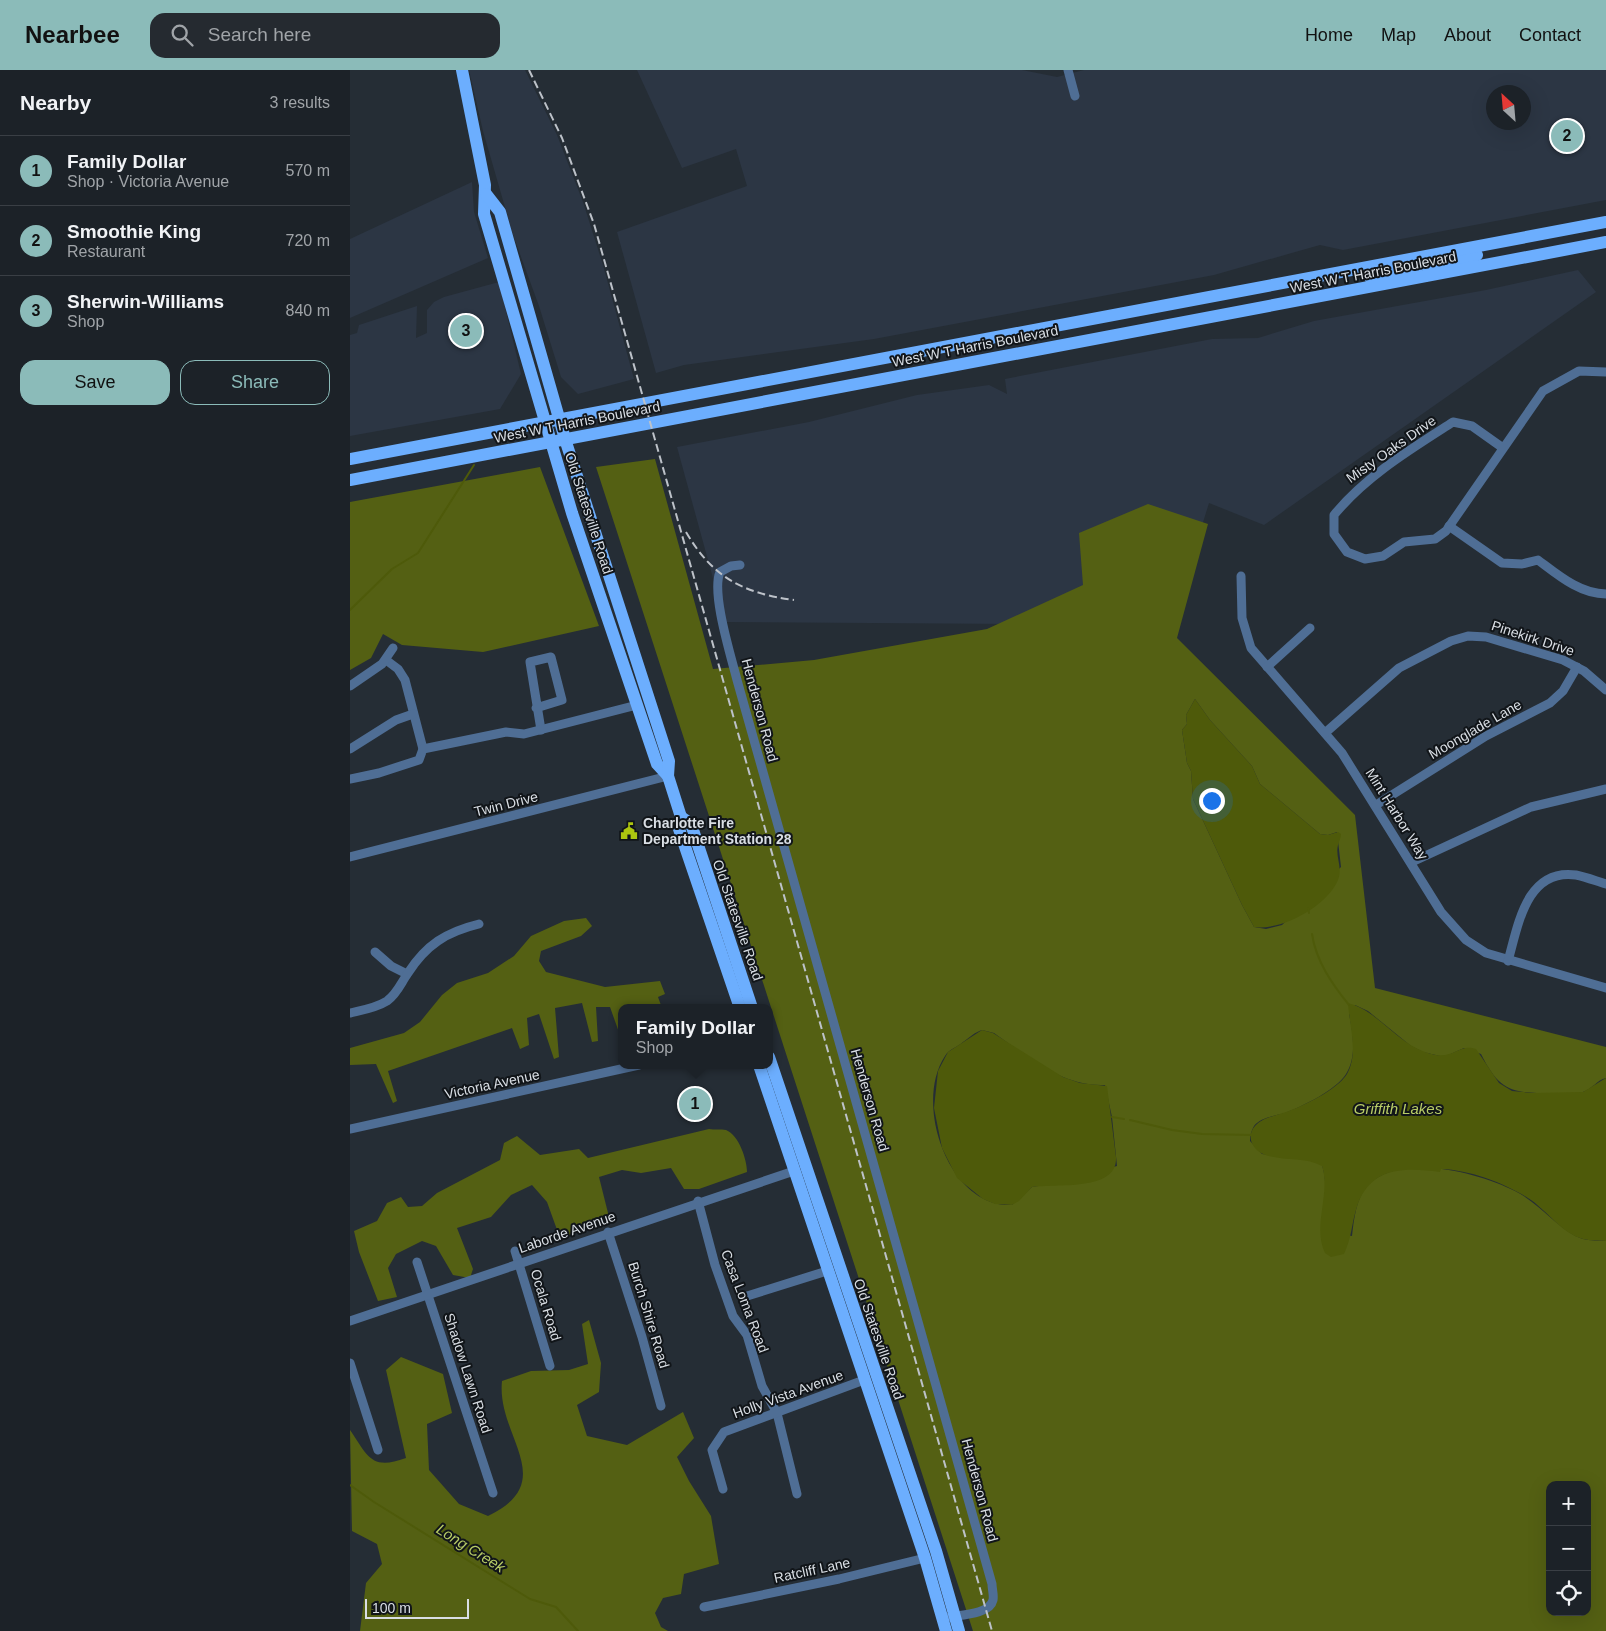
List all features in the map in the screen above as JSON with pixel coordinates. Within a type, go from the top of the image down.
[{"type":"main road","name":"Old Statesville Road","points":[[462,70],[486,199],[484,214],[544,422],[572,513],[657,764],[668,776]]},
{"type":"main road","name":"Old Statesville Road","points":[[486,199],[500,212],[564,439],[669,761],[668,776],[681,817],[690,824],[751,1004]]},
{"type":"main road","points":[[486,199],[498,225],[513,284],[534,333]]},
{"type":"main road","name":"West W T Harris Boulevard","points":[[350,459],[1606,222]]},
{"type":"main road","points":[[1424,277],[1435,267],[1446,262],[1508,247],[1557,232]]},
{"type":"main road","name":"West W T Harris Boulevard","points":[[350,480],[1606,242]]},
{"type":"main road","points":[[1282,304],[1320,290],[1413,269],[1425,263],[1428,256]]},
{"type":"main road","name":"Old Statesville Road","points":[[681,817],[678,826],[739,1004]]},
{"type":"main road","name":"Old Statesville Road","points":[[760,1069],[925,1558],[949,1617],[959,1631]]},
{"type":"main road","name":"Old Statesville Road","points":[[773,1069],[936,1551],[949,1617],[946,1631]]},
{"type":"street","points":[[1068,70],[1075,96]]},
{"type":"street","name":"Misty Oaks Drive","points":[[1503,448],[1472,426],[1453,422],[1404,454],[1358,489],[1334,514],[1334,534],[1347,552],[1365,559],[1383,556],[1404,542],[1434,538],[1449,526],[1503,448],[1543,390],[1579,371],[1606,372]]},
{"type":"street","points":[[1449,526],[1502,563],[1522,564],[1538,560],[1565,580],[1592,594],[1606,594]]},
{"type":"street","name":"Henderson Road","points":[[740,565],[731,566],[720,572],[718,584],[722,614],[737,680],[992,1584],[993,1600],[990,1606],[980,1611],[949,1617]]},
{"type":"street","name":"Mint Harbor Way","points":[[1241,576],[1242,618],[1245,634],[1251,648],[1325,733],[1349,764],[1412,862],[1441,912],[1460,934],[1480,950],[1508,961],[1606,988]]},
{"type":"street","points":[[1266,667],[1310,628]]},
{"type":"street","name":"Pinekirk Drive","points":[[1325,733],[1399,668],[1462,637],[1486,637],[1548,655],[1577,667],[1606,690]]},
{"type":"street","points":[[350,686],[386,660],[393,648]]},
{"type":"street","points":[[536,708],[562,700],[551,657],[530,662],[536,708],[541,730]]},
{"type":"street","points":[[350,779],[379,773],[419,760],[423,748],[405,680],[398,669],[386,660]]},
{"type":"street","name":"Moonglade Lane","points":[[1376,805],[1486,736],[1550,703],[1563,691],[1577,667]]},
{"type":"street","points":[[423,748],[506,732],[524,734],[637,705]]},
{"type":"street","points":[[350,749],[396,720],[413,714]]},
{"type":"street","name":"Twin Drive","points":[[350,857],[668,776]]},
{"type":"street","points":[[1412,862],[1531,806],[1606,789]]},
{"type":"street","points":[[1508,961],[1525,904],[1540,884],[1551,878],[1569,875],[1606,884]]},
{"type":"street","points":[[350,1013],[373,1008],[386,1002],[397,991],[425,949],[436,940],[462,928],[478,924]]},
{"type":"street","points":[[375,952],[391,966],[407,974]]},
{"type":"street","name":"Victoria Avenue","points":[[350,1129],[621,1069]]},
{"type":"street","name":"Laborde Avenue","points":[[350,1321],[428,1296],[698,1201],[794,1171]]},
{"type":"street","name":"Casa Loma Road","points":[[698,1201],[715,1265],[733,1316],[747,1335],[762,1386],[777,1413],[797,1494]]},
{"type":"street","name":"Burch Shire Road","points":[[608,1232],[642,1337],[661,1406]]},
{"type":"street","name":"Ocala Road","points":[[515,1251],[550,1366]]},
{"type":"street","name":"Shadow Lawn Road","points":[[417,1262],[493,1493]]},
{"type":"street","points":[[744,1297],[827,1271]]},
{"type":"street","points":[[350,1363],[378,1450]]},
{"type":"street","name":"Holly Vista Avenue","points":[[722,1489],[712,1450],[724,1432],[864,1380]]},
{"type":"street","name":"Ratcliff Lane","points":[[704,1607],[840,1579],[925,1558]]},
{"type":"shaded area","points":[[469,70],[525,70],[557,135],[583,202],[603,265],[634,379],[578,394],[561,377],[539,306],[513,235],[483,131]]},
{"type":"shaded area","points":[[637,70],[1022,70],[1057,77],[1084,70],[1606,70],[1606,200],[1343,250],[1320,245],[1214,275],[874,339],[684,365],[656,373],[617,232],[747,186],[736,149],[682,168]]},
{"type":"shaded area","points":[[472,182],[474,212],[488,258],[350,318],[350,239]]},
{"type":"shaded area","points":[[1578,270],[1596,292],[1264,525],[1209,503],[1171,625],[725,622],[677,447],[809,422],[917,395],[989,385],[1007,394],[1005,379],[1212,339],[1258,338],[1314,321],[1486,290]]},
{"type":"shaded area","points":[[499,282],[521,374],[500,409],[350,436],[350,335],[357,333],[359,325],[417,306],[416,338],[427,333],[427,310],[434,302],[444,297]]},
{"type":"shaded area","points":[[655,459],[713,669],[814,660],[987,629],[1083,585],[1079,533],[1148,504],[1208,524],[1177,638],[1355,815],[1375,988],[1606,1047],[1606,1078],[1586,1091],[1572,1094],[1517,1091],[1501,1083],[1494,1076],[1481,1054],[1464,1048],[1444,1057],[1423,1052],[1411,1046],[1368,1011],[1355,1005],[1349,1014],[1353,1037],[1353,1053],[1346,1074],[1335,1086],[1310,1102],[1257,1123],[1250,1135],[1250,1141],[1262,1154],[1311,1160],[1322,1165],[1325,1190],[1321,1231],[1352,1236],[1358,1203],[1367,1186],[1381,1175],[1399,1169],[1419,1167],[1461,1172],[1500,1184],[1524,1196],[1575,1236],[1586,1240],[1606,1241],[1606,1631],[973,1631],[773,1013],[773,1004],[770,1004],[596,467]],"holes":[[[1195,699],[1210,720],[1252,766],[1260,784],[1320,834],[1328,835],[1337,832],[1341,867],[1282,925],[1266,929],[1254,927],[1193,799],[1191,771],[1187,763],[1182,730],[1187,724],[1186,715]],[[982,1030],[994,1033],[1032,1060],[1060,1075],[1074,1081],[1105,1085],[1112,1117],[1117,1166],[1032,1187],[1012,1205],[990,1201],[970,1190],[955,1172],[943,1150],[936,1125],[933,1100],[936,1076],[945,1056],[951,1050]]]},
{"type":"shaded area","points":[[540,467],[599,626],[483,652],[402,645],[383,634],[371,658],[350,670],[350,502]]},
{"type":"shaded area","points":[[586,918],[592,926],[581,936],[541,951],[539,961],[546,972],[605,987],[660,981],[665,994],[658,997],[661,1004],[618,1004],[618,1030],[610,1007],[596,1007],[598,1041],[592,1042],[582,1003],[555,1008],[559,1057],[554,1059],[539,1014],[527,1018],[529,1045],[520,1049],[512,1028],[388,1071],[397,1101],[393,1103],[376,1064],[350,1065],[350,1048],[404,1033],[420,1022],[442,995],[457,983],[488,973],[514,956],[531,936],[564,921]]},
{"type":"shaded area","points":[[709,1129],[726,1130],[735,1137],[744,1155],[747,1172],[699,1189],[684,1189],[671,1168],[641,1173],[622,1170],[599,1177],[610,1221],[560,1238],[547,1202],[532,1185],[511,1195],[491,1217],[457,1228],[473,1269],[470,1278],[453,1275],[436,1246],[422,1241],[396,1254],[388,1268],[397,1297],[378,1301],[359,1252],[354,1231],[377,1221],[387,1203],[401,1197],[408,1207],[422,1206],[437,1193],[500,1160],[504,1143],[517,1136],[540,1155],[579,1149],[588,1158]]},
{"type":"shaded area","points":[[589,1320],[601,1363],[599,1392],[577,1405],[587,1436],[627,1445],[683,1412],[694,1438],[677,1457],[689,1481],[711,1516],[719,1564],[684,1574],[681,1594],[663,1598],[655,1613],[661,1627],[668,1631],[360,1631],[366,1583],[382,1564],[377,1544],[352,1531],[350,1430],[366,1454],[378,1462],[394,1462],[406,1458],[386,1370],[401,1357],[443,1374],[452,1413],[427,1424],[429,1470],[459,1504],[488,1516],[509,1502],[520,1488],[523,1472],[503,1401],[502,1381],[531,1371],[569,1370],[588,1364],[582,1324]]},
{"type":"water","points":[[1195,699],[1210,720],[1252,766],[1260,784],[1320,834],[1328,835],[1338,832],[1341,834],[1337,849],[1338,880],[1324,899],[1290,921],[1265,927],[1254,927],[1193,799],[1191,771],[1187,763],[1182,730],[1187,724],[1186,715]]},
{"type":"water","name":"Griffith Lakes","points":[[1348,1003],[1368,1012],[1405,1041],[1425,1052],[1442,1055],[1464,1048],[1476,1049],[1499,1083],[1512,1091],[1533,1093],[1583,1092],[1606,1078],[1606,1241],[1586,1240],[1576,1236],[1562,1228],[1531,1200],[1488,1179],[1452,1170],[1441,1169],[1440,1172],[1400,1170],[1378,1178],[1369,1185],[1356,1210],[1344,1254],[1331,1257],[1325,1253],[1320,1232],[1324,1188],[1322,1166],[1307,1161],[1278,1158],[1263,1154],[1253,1146],[1251,1134],[1255,1126],[1262,1121],[1310,1102],[1336,1086],[1347,1074],[1351,1066],[1353,1048]]},
{"type":"water","points":[[982,1030],[993,1033],[1063,1077],[1080,1083],[1107,1086],[1116,1157],[1114,1168],[1107,1176],[1084,1184],[1032,1187],[1019,1201],[1012,1205],[995,1204],[983,1199],[957,1178],[942,1148],[934,1108],[938,1071],[948,1052]]},
{"type":"waterway","points":[[350,610],[392,569],[418,553],[474,465]]},
{"type":"waterway","points":[[1308,908],[1309,913]]},
{"type":"waterway","points":[[1312,934],[1321,963],[1349,1005]]},
{"type":"waterway","points":[[1112,1117],[1124,1119]]},
{"type":"waterway","points":[[1130,1120],[1172,1130],[1202,1134],[1252,1135]]},
{"type":"waterway","name":"Long Creek","points":[[350,1485],[374,1502],[530,1599],[556,1607],[578,1631]]},
{"type":"railway","points":[[529,70],[562,138],[594,224],[992,1631]]},
{"type":"railway","points":[[686,532],[707,561],[731,581],[759,593],[794,600]]},
{"type":"place","name":"Smoothie King","points":[[1567,136]]},
{"type":"place","name":"Sherwin-Williams","points":[[466,331]]},
{"type":"place","name":"Charlotte Fire Department Station 28","points":[[629,831]]},
{"type":"place","name":"Family Dollar","points":[[695,1104]]}]
